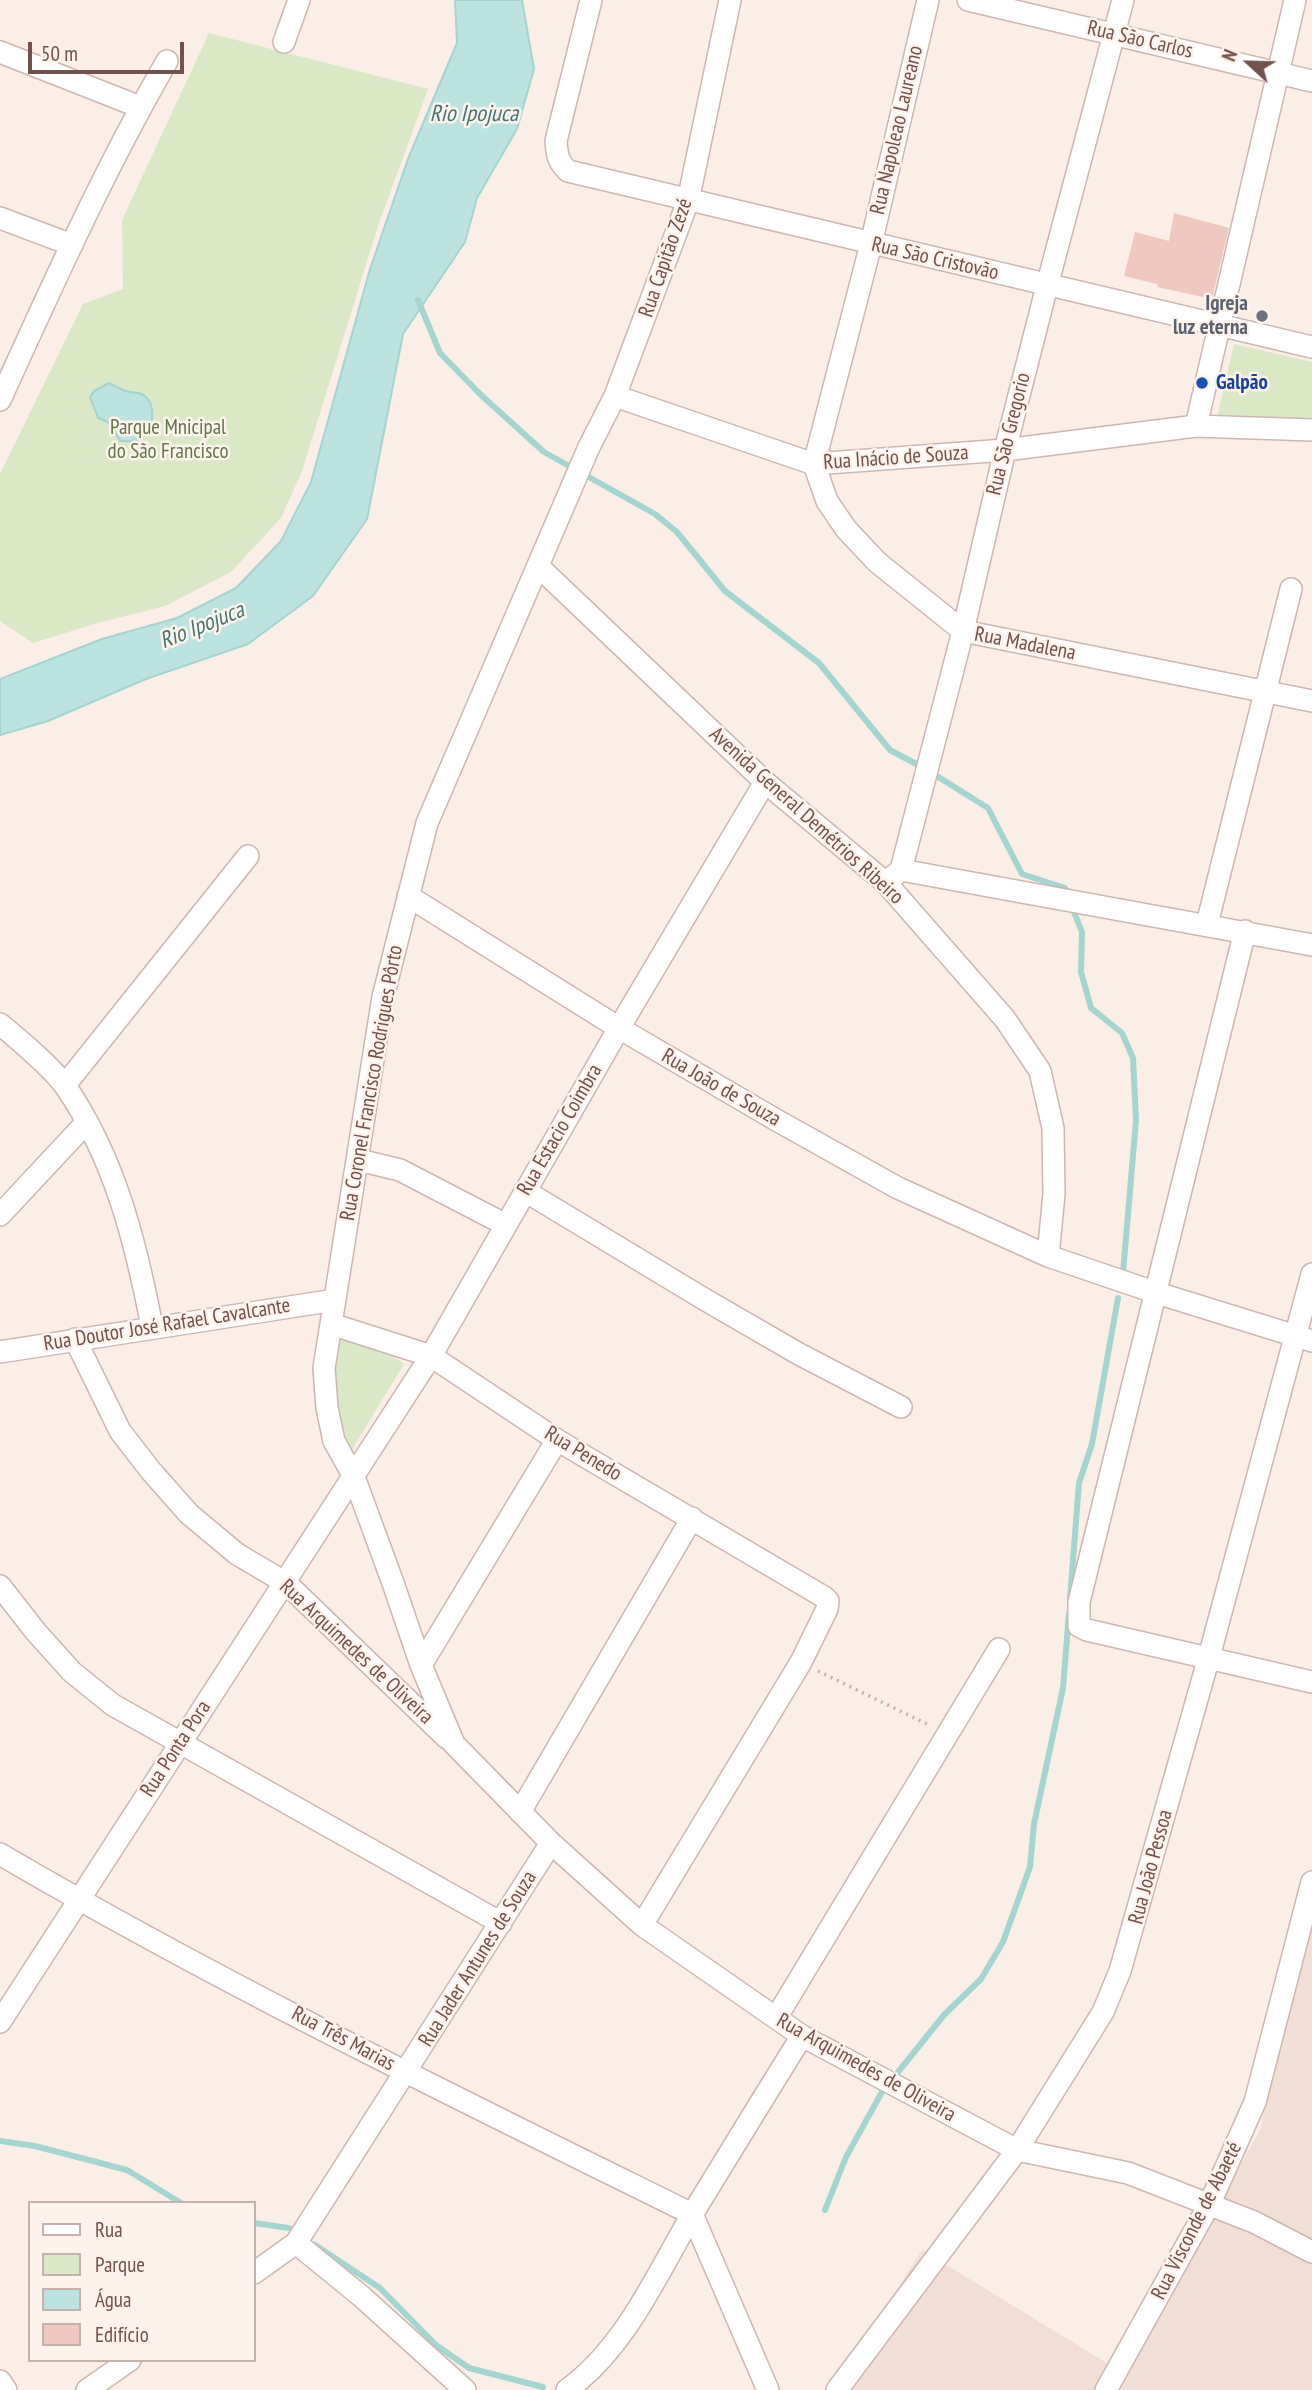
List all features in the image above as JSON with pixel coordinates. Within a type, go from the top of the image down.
[{"type":"street","points":[[284,42],[299,0]]},
{"type":"street","name":"Rua São Cristovão","points":[[591,0],[556,141],[560,164],[568,171],[1312,347]]},
{"type":"street","name":"Rua Capitão Zezé","points":[[565,503],[615,396],[688,201],[730,0]]},
{"type":"street","name":"Rua Napoleao Laureano","points":[[814,464],[871,243],[928,0]]},
{"type":"street","name":"Rua São Carlos","points":[[968,0],[1312,80]]},
{"type":"street","name":"Rua São Gregorio","points":[[893,876],[923,784],[963,631],[1046,286],[1123,0]]},
{"type":"street","points":[[1196,426],[1296,0]]},
{"type":"street","points":[[0,52],[140,107]]},
{"type":"street","points":[[1,395],[140,107],[167,61]]},
{"type":"street","points":[[0,218],[72,245]]},
{"type":"street","name":"Rua Inácio de Souza","points":[[615,396],[814,464],[1005,450],[1196,426],[1312,430]]},
{"type":"street","name":"Rua Madalena","points":[[814,464],[827,501],[846,529],[877,562],[963,631],[1312,701]]},
{"type":"street","name":"Rua Coronel Francisco Rodrigues Pôrto","points":[[354,1477],[334,1441],[327,1408],[324,1368],[383,997],[427,823],[565,503]]},
{"type":"street","name":"Avenida General Demétrios Ribeiro","points":[[539,567],[765,782],[893,876],[1005,1019],[1041,1072],[1054,1128],[1054,1194],[1048,1256]]},
{"type":"street","points":[[1206,924],[1291,589]]},
{"type":"street","name":"Rua Estacio Coimbra","points":[[354,1477],[431,1356],[619,1028],[765,782]]},
{"type":"street","points":[[65,1085],[248,856]]},
{"type":"street","points":[[893,876],[1054,897],[1312,945]]},
{"type":"street","name":"Rua João de Souza","points":[[408,896],[619,1028],[898,1188],[1048,1256],[1304,1339]]},
{"type":"street","points":[[1245,931],[1079,1602],[1079,1626],[1097,1633],[1312,1682]]},
{"type":"street","points":[[0,1024],[65,1085],[109,1167],[125,1209],[140,1265],[152,1327]]},
{"type":"street","points":[[0,1215],[86,1123]]},
{"type":"street","points":[[359,1160],[400,1170],[506,1225]]},
{"type":"street","points":[[525,1191],[799,1354],[901,1407]]},
{"type":"street","name":"Rua João Pessoa","points":[[837,2390],[1017,2150],[1102,2012],[1120,1971],[1209,1657],[1304,1339],[1312,1274]]},
{"type":"street","name":"Rua Doutor José Rafael Cavalcante","points":[[0,1352],[335,1300]]},
{"type":"street","name":"Rua Penedo","points":[[331,1324],[431,1356],[557,1440],[824,1597],[828,1601],[827,1609],[801,1662]]},
{"type":"street","name":"Rua Arquimedes de Oliveira","points":[[75,1339],[120,1432],[189,1514],[237,1554],[286,1583],[454,1744],[551,1843],[642,1925],[802,2036],[1017,2150],[1128,2173],[1254,2221],[1312,2252]]},
{"type":"street","points":[[421,1665],[557,1440]]},
{"type":"street","name":"Rua Ponta Pora","points":[[0,2022],[354,1477]]},
{"type":"street","name":"Rua Arquimedes de Oliveira","points":[[354,1477],[421,1665],[454,1744]]},
{"type":"street","points":[[520,1812],[692,1518]]},
{"type":"street","points":[[0,1586],[72,1672],[113,1705],[501,1923]]},
{"type":"street","points":[[776,2018],[999,1649]]},
{"type":"street","points":[[642,1925],[801,1662]]},
{"type":"street","name":"Rua Jader Antunes de Souza","points":[[256,2272],[296,2243],[551,1843]]},
{"type":"street","name":"Rua Três Marias","points":[[0,1854],[78,1899],[406,2072],[692,2214]]},
{"type":"street","name":"Rua Visconde de Abaeté","points":[[1106,2390],[1210,2203],[1255,2102],[1312,1882]]},
{"type":"street","points":[[567,2390],[599,2361],[634,2315],[692,2214],[802,2036]]},
{"type":"street","points":[[692,2214],[768,2390]]},
{"type":"street","points":[[296,2243],[361,2296],[465,2390]]},
{"type":"street","points":[[87,2390],[127,2362]]},
{"type":"street","points":[[0,2381],[6,2390]]},
{"type":"path","points":[[801,1662],[946,1734]]},
{"type":"shaded area","points":[[1312,1902],[1312,2390],[834,2390],[922,2250],[1123,2373],[1260,2130]]},
{"type":"green space","name":"Parque Mnicipal do São Francisco","points":[[209,33],[428,89],[378,226],[302,471],[281,518],[231,572],[165,606],[33,643],[0,621],[0,474],[83,304],[123,289],[122,220]]},
{"type":"green space","points":[[1234,344],[1312,362],[1312,426],[1216,421]]},
{"type":"green space","points":[[335,1317],[404,1364],[348,1456],[332,1413]]},
{"type":"water","name":"Rio Ipojuca","points":[[455,0],[522,0],[534,69],[517,129],[477,198],[465,242],[403,334],[367,519],[313,596],[248,644],[146,679],[48,721],[0,735],[0,679],[102,639],[177,618],[236,588],[281,541],[311,482],[370,269],[408,159],[457,43]]},
{"type":"water","points":[[109,383],[124,391],[142,394],[149,402],[152,421],[147,433],[137,440],[120,441],[109,424],[98,418],[90,397],[94,391]]},
{"type":"building","points":[[1174,213],[1229,228],[1212,299],[1157,287],[1157,284],[1124,276],[1135,232],[1169,241]]},
{"type":"waterway","points":[[418,300],[440,353],[481,395],[544,452],[655,514],[677,532],[725,591],[819,663],[890,750],[922,767]]},
{"type":"waterway","points":[[932,773],[988,808],[1022,874],[1065,888],[1068,897]]},
{"type":"waterway","points":[[1072,907],[1082,932],[1081,972],[1091,1008],[1122,1033],[1133,1058],[1136,1120],[1123,1273]]},
{"type":"waterway","points":[[1070,1598],[1079,1483],[1092,1444],[1118,1298]]},
{"type":"waterway","points":[[825,2210],[846,2157],[882,2092],[944,2015],[981,1979],[1003,1942],[1030,1867],[1034,1824],[1063,1688],[1069,1613]]},
{"type":"waterway","points":[[0,2141],[35,2146],[127,2170],[178,2201]]},
{"type":"waterway","points":[[256,2223],[289,2228]]},
{"type":"waterway","points":[[315,2245],[380,2288],[436,2345],[469,2368],[543,2387]]},
{"type":"place","name":"Igreja luz eterna","points":[[1262,316]]},
{"type":"place","name":"Galpão","points":[[1202,383]]}]
